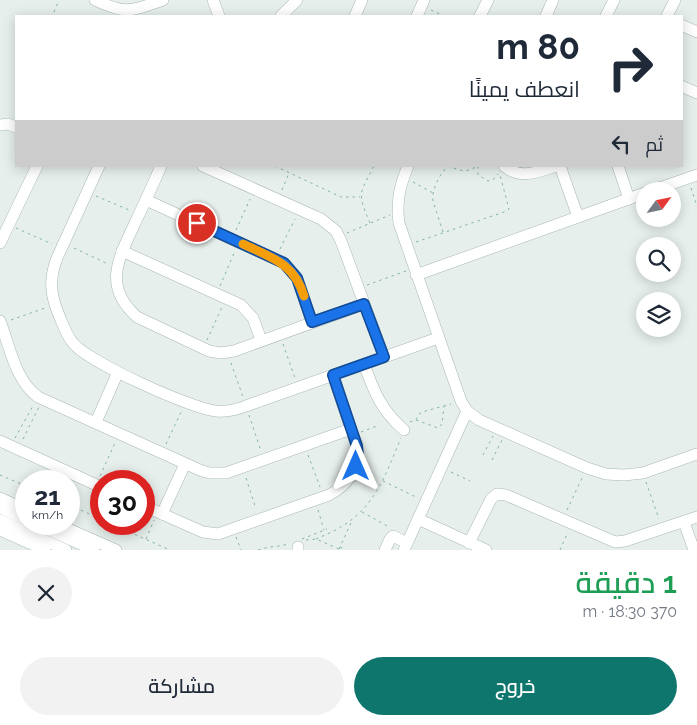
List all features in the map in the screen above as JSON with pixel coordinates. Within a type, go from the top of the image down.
[{"type":"street","points":[[95,0],[113,9],[122,11],[132,10],[163,0]]},
{"type":"street","points":[[214,0],[219,15]]},
{"type":"street","points":[[282,15],[297,0]]},
{"type":"street","points":[[355,15],[362,0]]},
{"type":"street","points":[[480,15],[488,0]]},
{"type":"street","points":[[546,15],[554,0]]},
{"type":"street","points":[[606,15],[614,0]]},
{"type":"street","points":[[667,15],[674,0]]},
{"type":"street","points":[[683,26],[697,32]]},
{"type":"street","points":[[683,87],[697,93]]},
{"type":"street","points":[[0,125],[8,124],[15,127]]},
{"type":"street","points":[[0,244],[37,167]]},
{"type":"street","points":[[99,167],[53,269],[51,294],[67,334],[73,343],[86,354],[118,372],[186,402],[206,409],[225,411],[299,388],[438,338]]},
{"type":"street","points":[[161,167],[116,268],[117,287],[124,304],[145,322],[215,353],[228,352],[364,304]]},
{"type":"street","points":[[205,167],[327,223],[339,236],[384,357]]},
{"type":"street","points":[[506,167],[516,174],[524,175],[552,167]]},
{"type":"street","points":[[560,167],[578,217]]},
{"type":"street","points":[[618,167],[629,199]]},
{"type":"street","points":[[406,172],[398,194],[397,212],[415,272],[464,406],[479,420],[586,468],[615,475],[643,473],[697,454]]},
{"type":"street","points":[[677,182],[692,177]]},
{"type":"street","points":[[415,272],[636,196]]},
{"type":"street","points":[[146,200],[284,263],[297,278],[312,322]]},
{"type":"street","points":[[122,251],[241,305],[252,318],[261,340]]},
{"type":"street","points":[[1,328],[20,378],[31,392],[40,398],[202,471],[218,474],[305,445],[352,432]]},
{"type":"street","points":[[364,364],[375,395],[381,405],[404,430]]},
{"type":"street","points":[[96,422],[118,372]]},
{"type":"street","points":[[155,511],[203,532],[218,534],[319,499],[338,490],[352,476],[358,456],[357,446],[333,375]]},
{"type":"street","points":[[384,550],[393,536],[406,546],[442,467],[464,406]]},
{"type":"street","points":[[9,445],[64,470]]},
{"type":"street","points":[[160,513],[185,464]]},
{"type":"street","points":[[470,543],[491,499],[497,494],[506,495],[615,542],[625,541],[697,517]]},
{"type":"street","points":[[0,498],[15,505]]},
{"type":"street","points":[[0,508],[15,515]]},
{"type":"street","points":[[418,519],[486,550]]},
{"type":"street","points":[[0,520],[66,550]]},
{"type":"street","points":[[684,522],[694,550]]},
{"type":"street","points":[[0,530],[45,550]]},
{"type":"street","points":[[80,534],[116,550]]},
{"type":"street","points":[[60,535],[94,550]]},
{"type":"path","points":[[54,12],[59,0]]},
{"type":"path","points":[[421,7],[441,15]]},
{"type":"path","points":[[277,167],[341,197],[360,197]]},
{"type":"path","points":[[370,223],[360,197],[374,167]]},
{"type":"path","points":[[444,232],[433,200],[433,193],[446,168],[450,167],[461,172],[476,167]]},
{"type":"path","points":[[406,245],[508,210],[500,171],[496,178],[488,181],[478,175],[477,167]]},
{"type":"path","points":[[406,172],[433,193]]},
{"type":"path","points":[[277,200],[290,173]]},
{"type":"path","points":[[692,177],[697,206]]},
{"type":"path","points":[[203,348],[221,295],[235,241],[255,190]]},
{"type":"path","points":[[87,192],[139,215]]},
{"type":"path","points":[[276,259],[299,209]]},
{"type":"path","points":[[339,236],[397,212]]},
{"type":"path","points":[[9,225],[63,245],[116,268]]},
{"type":"path","points":[[359,288],[415,272]]},
{"type":"path","points":[[1,328],[54,305]]},
{"type":"path","points":[[279,334],[299,388]]},
{"type":"path","points":[[9,445],[40,398]]},
{"type":"path","points":[[9,445],[30,426],[40,398]]},
{"type":"path","points":[[162,454],[186,402]]},
{"type":"path","points":[[416,420],[422,412],[444,406],[464,406]]},
{"type":"path","points":[[298,548],[306,540],[316,539],[361,512],[375,495],[404,430],[410,422],[416,420],[438,428],[442,424],[444,406]]},
{"type":"path","points":[[24,422],[30,426]]},
{"type":"path","points":[[352,432],[377,426]]},
{"type":"path","points":[[483,455],[501,430]]},
{"type":"path","points":[[492,460],[501,430]]},
{"type":"path","points":[[105,470],[119,433]]},
{"type":"path","points":[[305,445],[319,499],[324,530]]},
{"type":"path","points":[[242,467],[259,520]]},
{"type":"path","points":[[442,467],[470,481]]},
{"type":"path","points":[[560,550],[567,522],[586,468]]},
{"type":"path","points":[[643,473],[663,529]]},
{"type":"path","points":[[0,474],[15,481]]},
{"type":"path","points":[[382,481],[426,502]]},
{"type":"path","points":[[361,512],[395,530]]},
{"type":"path","points":[[146,539],[160,513]]},
{"type":"path","points":[[339,549],[352,519]]},
{"type":"path","points":[[233,530],[241,550]]},
{"type":"path","points":[[137,535],[170,550]]},
{"type":"path","points":[[316,539],[346,550]]},
{"type":"slow traffic","points":[[243,244],[284,263],[297,278],[304,296]]},
{"type":"route","points":[[197,223],[284,263],[302,287],[312,322],[364,304],[384,357],[333,375],[357,446],[356,466]]}]
